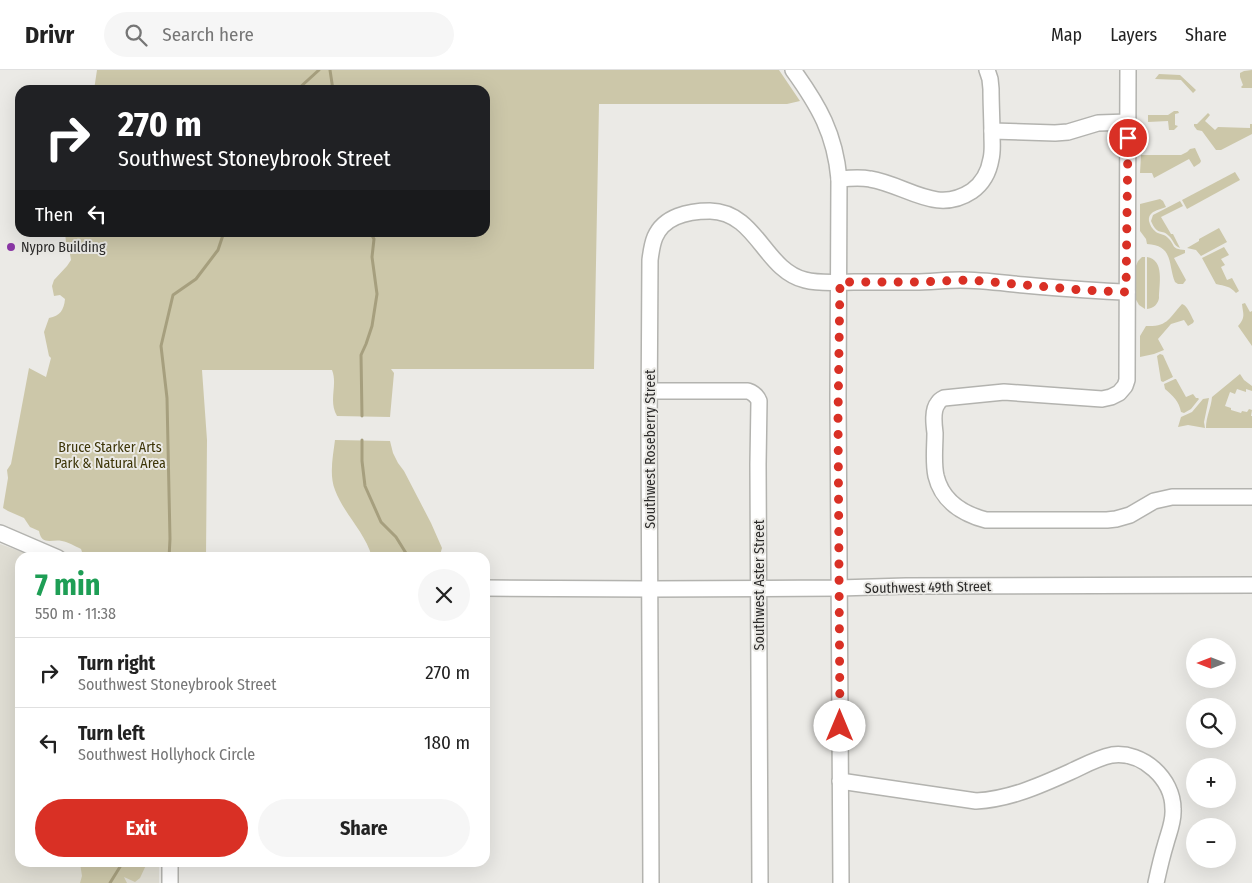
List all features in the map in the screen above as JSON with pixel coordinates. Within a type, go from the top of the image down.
[{"type":"street","points":[[793,70],[819,109],[827,125],[838,161],[840,179],[838,397],[841,883]]},
{"type":"street","points":[[840,179],[855,178],[884,182],[932,200],[944,201],[965,195],[975,188],[984,179],[992,157],[992,90],[987,70]]},
{"type":"street","points":[[1128,70],[1127,380],[1125,386],[1119,393],[1102,399],[1004,392],[944,398],[935,407],[934,416],[936,475],[943,492],[960,510],[986,520],[1107,520],[1130,515],[1154,502],[1172,497],[1252,498]]},
{"type":"street","points":[[992,131],[1055,133],[1068,132],[1098,122],[1128,122]]},
{"type":"street","name":"Southwest Roseberry Street","points":[[651,883],[650,260],[655,237],[660,228],[669,221],[692,212],[713,212],[733,217],[747,227],[788,274],[804,280],[820,282],[916,282],[970,280],[1126,292]]},
{"type":"street","name":"Southwest Aster Street","points":[[650,392],[748,391],[752,392],[759,401],[760,883]]},
{"type":"street","points":[[0,533],[44,552]]},
{"type":"street","name":"Southwest 49th Street","points":[[490,588],[650,589],[1252,585]]},
{"type":"street","points":[[840,780],[976,800],[990,800],[1031,789],[1098,759],[1113,755],[1126,755],[1151,766],[1160,775],[1170,791],[1173,816],[1156,883]]},
{"type":"street","points":[[170,867],[170,883]]},
{"type":"shaded area","points":[[0,544],[22,552],[15,552],[15,867],[159,867],[159,883],[0,883]]},
{"type":"green space","name":"Bruce Starker Arts Park & Natural Area","points":[[97,70],[779,70],[800,101],[787,104],[599,104],[594,369],[391,369],[394,373],[390,417],[337,416],[333,405],[334,376],[332,370],[202,370],[207,440],[206,552],[82,552],[81,549],[72,544],[42,539],[39,531],[30,527],[24,518],[3,508],[8,478],[7,470],[11,464],[29,368],[46,377],[51,358],[44,332],[49,318],[59,314],[65,299],[60,295],[54,296],[52,286],[54,280],[71,260],[65,237],[490,237],[490,85],[95,85]]},
{"type":"green space","points":[[1252,70],[1252,88],[1242,88],[1240,73]]},
{"type":"green space","points":[[1159,74],[1180,75],[1196,90],[1193,93],[1181,80],[1155,79]]},
{"type":"green space","points":[[1174,111],[1179,113],[1175,114],[1175,125],[1178,126],[1174,130],[1169,130],[1168,121],[1148,122],[1148,115],[1168,115]]},
{"type":"green space","points":[[1208,113],[1210,115],[1205,121],[1215,130],[1218,127],[1250,128],[1250,124],[1252,124],[1252,134],[1221,150],[1216,150],[1202,131],[1197,130],[1194,126]]},
{"type":"green space","points":[[1195,148],[1201,161],[1194,167],[1189,159],[1154,178],[1152,173],[1140,173],[1141,155],[1181,155]]},
{"type":"green space","points":[[1235,172],[1240,180],[1187,209],[1182,200]]},
{"type":"green space","points":[[1160,199],[1166,207],[1152,213],[1149,221],[1153,230],[1167,237],[1175,248],[1185,250],[1185,253],[1174,258],[1186,280],[1183,284],[1175,282],[1166,252],[1156,245],[1147,244],[1140,231],[1140,204]]},
{"type":"green space","points":[[1180,201],[1183,206],[1161,217],[1180,248],[1176,246],[1167,234],[1158,231],[1151,221],[1153,215]]},
{"type":"green space","points":[[1219,228],[1227,242],[1201,256],[1196,250],[1187,248],[1199,241],[1199,239]]},
{"type":"green space","points":[[1224,247],[1229,255],[1221,259],[1225,265],[1221,267],[1227,280],[1232,278],[1239,291],[1236,293],[1225,286],[1216,284],[1202,258]]},
{"type":"green space","points":[[1142,257],[1145,257],[1145,309],[1139,305],[1135,298],[1135,268]]},
{"type":"green space","points":[[1147,257],[1153,259],[1159,268],[1160,280],[1158,302],[1154,307],[1147,309]]},
{"type":"green space","points":[[1245,303],[1250,312],[1252,311],[1252,346],[1238,326],[1243,318],[1242,304]]},
{"type":"green space","points":[[1182,304],[1189,311],[1194,321],[1193,323],[1188,326],[1184,320],[1171,324],[1158,339],[1164,350],[1140,357],[1140,336],[1146,326],[1164,323]]},
{"type":"green space","points":[[1163,355],[1173,377],[1163,382],[1161,381],[1157,356]]},
{"type":"green space","points":[[1240,374],[1252,386],[1252,391],[1246,389],[1246,392],[1237,389],[1235,394],[1230,392],[1225,406],[1241,413],[1242,411],[1247,412],[1249,409],[1252,410],[1252,428],[1206,428],[1212,397]]},
{"type":"green space","points":[[1175,379],[1186,397],[1193,394],[1199,399],[1191,409],[1184,413],[1181,412],[1175,399],[1165,389],[1164,384]]},
{"type":"green space","points":[[1209,398],[1204,422],[1205,428],[1188,425],[1178,427],[1181,417],[1192,412],[1203,399]]},
{"type":"green space","points":[[335,440],[390,441],[398,463],[431,523],[442,548],[441,552],[370,552],[365,539],[335,490],[332,472]]},
{"type":"green space","points":[[81,867],[145,867],[140,878],[135,882],[124,877],[127,883],[80,883],[82,876]]},
{"type":"waterway","points":[[302,85],[319,70]]},
{"type":"waterway","points":[[330,70],[332,85]]},
{"type":"waterway","points":[[169,552],[167,398],[161,346],[173,295],[196,279],[218,250],[222,237]]},
{"type":"waterway","points":[[362,416],[361,355],[372,326],[377,294],[372,257],[373,237]]},
{"type":"waterway","points":[[362,440],[365,486],[381,522],[396,537],[405,552]]},
{"type":"waterway","points":[[110,883],[120,867]]},
{"type":"place","name":"Nypro Building","points":[[11,247]]},
{"type":"route","points":[[840,726],[838,416],[840,282],[970,280],[1126,292],[1128,138]]}]
